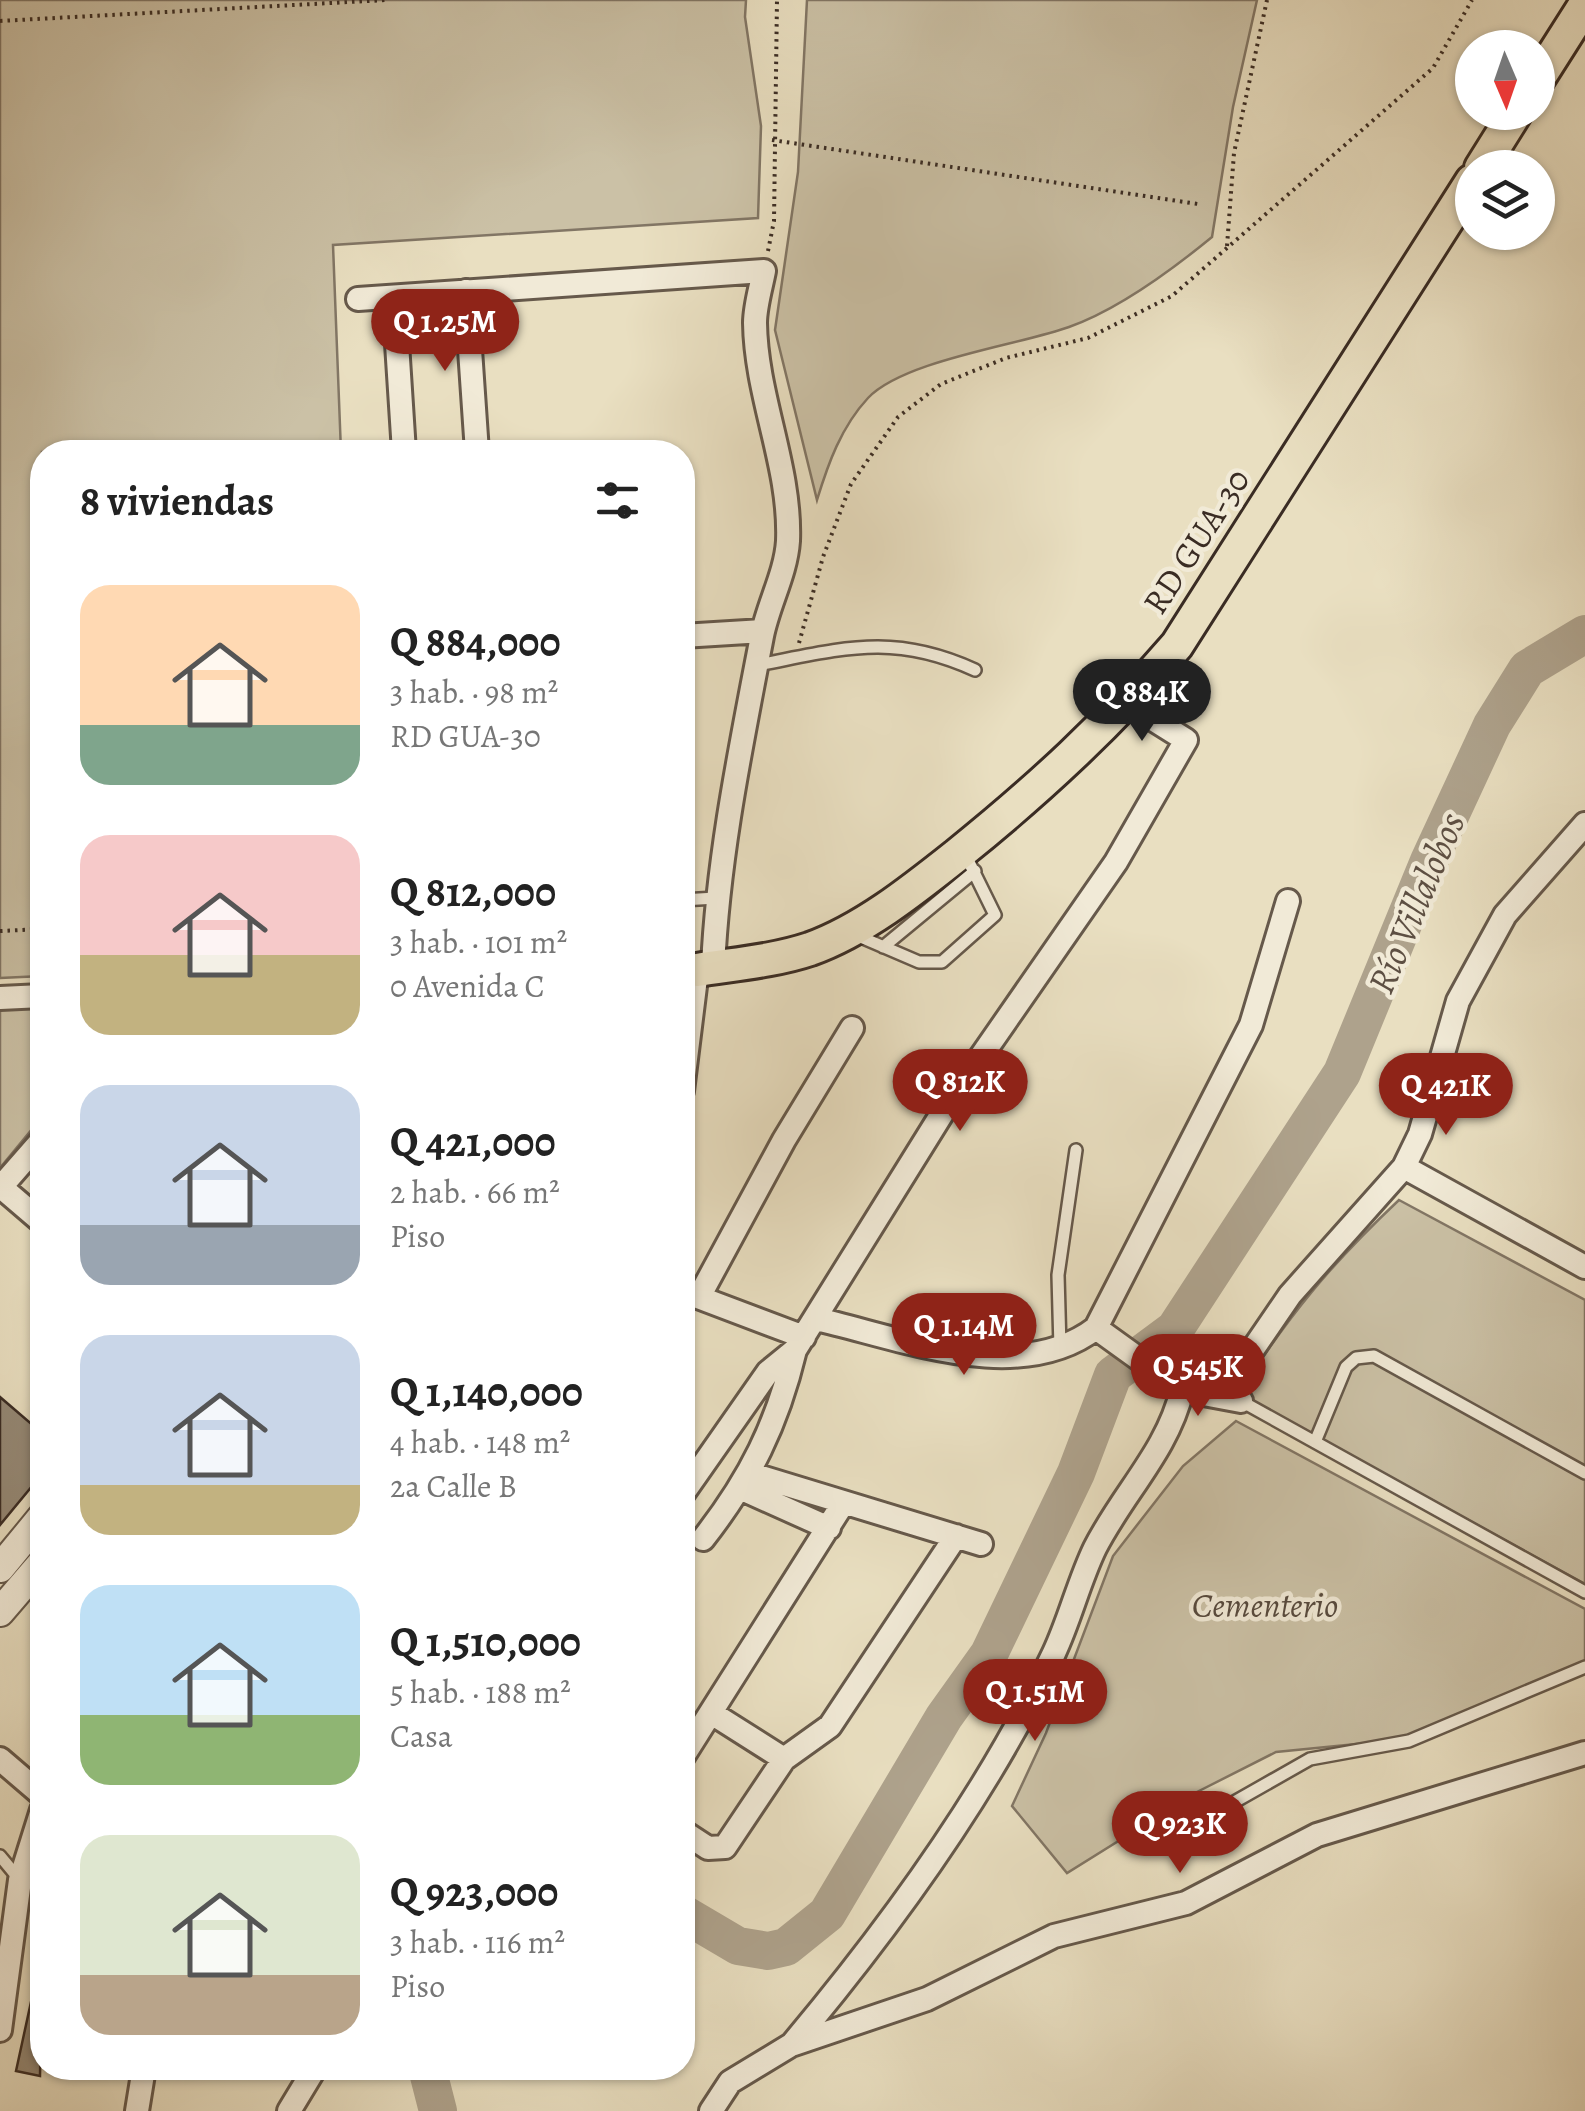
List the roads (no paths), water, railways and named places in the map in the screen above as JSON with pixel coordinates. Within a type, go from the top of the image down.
[{"type":"main road","points":[[1555,52],[1585,5]]},
{"type":"main road","name":"RD GUA-30","points":[[695,970],[810,948],[848,932],[969,860],[1127,703],[1177,645],[1455,208]]},
{"type":"street","points":[[358,299],[764,270],[756,336],[786,496],[788,544],[763,632],[716,898],[695,967]]},
{"type":"street","points":[[466,291],[476,440]]},
{"type":"street","points":[[394,296],[403,440]]},
{"type":"street","points":[[695,635],[763,632]]},
{"type":"street","points":[[704,1539],[747,1481],[805,1335],[948,1104],[1116,862],[1186,740],[1127,703]]},
{"type":"street","points":[[1096,1328],[1178,1388],[1231,1398],[1290,1295],[1404,1167],[1420,1134],[1458,1000],[1505,915],[1585,824]]},
{"type":"street","points":[[695,1295],[805,1335],[1000,1356],[1075,1344],[1096,1328],[1251,1025],[1288,901]]},
{"type":"street","points":[[0,998],[30,997]]},
{"type":"street","points":[[695,1287],[852,1028]]},
{"type":"street","points":[[30,1154],[1,1188],[30,1212]]},
{"type":"street","points":[[1404,1167],[1585,1267]]},
{"type":"street","points":[[695,1476],[768,1372],[805,1335]]},
{"type":"street","points":[[791,2045],[872,1950],[1006,1744],[1054,1653],[1096,1548],[1174,1422],[1178,1388]]},
{"type":"street","points":[[747,1481],[981,1544]]},
{"type":"street","points":[[747,1481],[829,1528]]},
{"type":"street","points":[[695,1740],[842,1505]]},
{"type":"street","points":[[0,1568],[30,1532]]},
{"type":"street","points":[[695,1839],[708,1848],[725,1847],[784,1759],[830,1726],[956,1536]]},
{"type":"street","points":[[0,1612],[30,1577]]},
{"type":"street","points":[[714,1714],[784,1759]]},
{"type":"street","points":[[711,2111],[730,2082],[791,2045],[928,1999],[1054,1936],[1186,1903],[1318,1835],[1585,1753]]},
{"type":"street","points":[[0,1759],[30,1785]]},
{"type":"street","points":[[0,2030],[20,1880],[30,1848]]},
{"type":"street","points":[[136,2111],[142,2080]]},
{"type":"street","points":[[289,2111],[308,2080]]},
{"type":"lane","points":[[758,664],[830,648],[878,644],[935,652],[975,670]]},
{"type":"lane","points":[[848,932],[883,947],[919,962],[942,962],[992,922],[994,905],[969,860],[883,947]]},
{"type":"lane","points":[[695,899],[716,898]]},
{"type":"lane","points":[[1060,1348],[1058,1274],[1076,1150]]},
{"type":"lane","points":[[1315,1442],[1346,1367],[1356,1358],[1374,1356],[1585,1473]]},
{"type":"lane","points":[[1231,1398],[1585,1592]]},
{"type":"lane","points":[[1199,1822],[1310,1759],[1409,1741],[1585,1667]]},
{"type":"lane","points":[[0,1856],[20,1880]]},
{"type":"waterway","name":"Río Villalobos","points":[[695,1921],[738,1946],[768,1951],[786,1947],[827,1914],[944,1717],[989,1654],[1076,1473],[1113,1375],[1175,1329],[1342,1073],[1429,861],[1492,725],[1527,669],[1585,634]]},
{"type":"waterway","name":"Río Villalobos","points":[[430,2080],[438,2111]]},
{"type":"park label","name":"Cementerio","points":[[1265,1605]]}]
